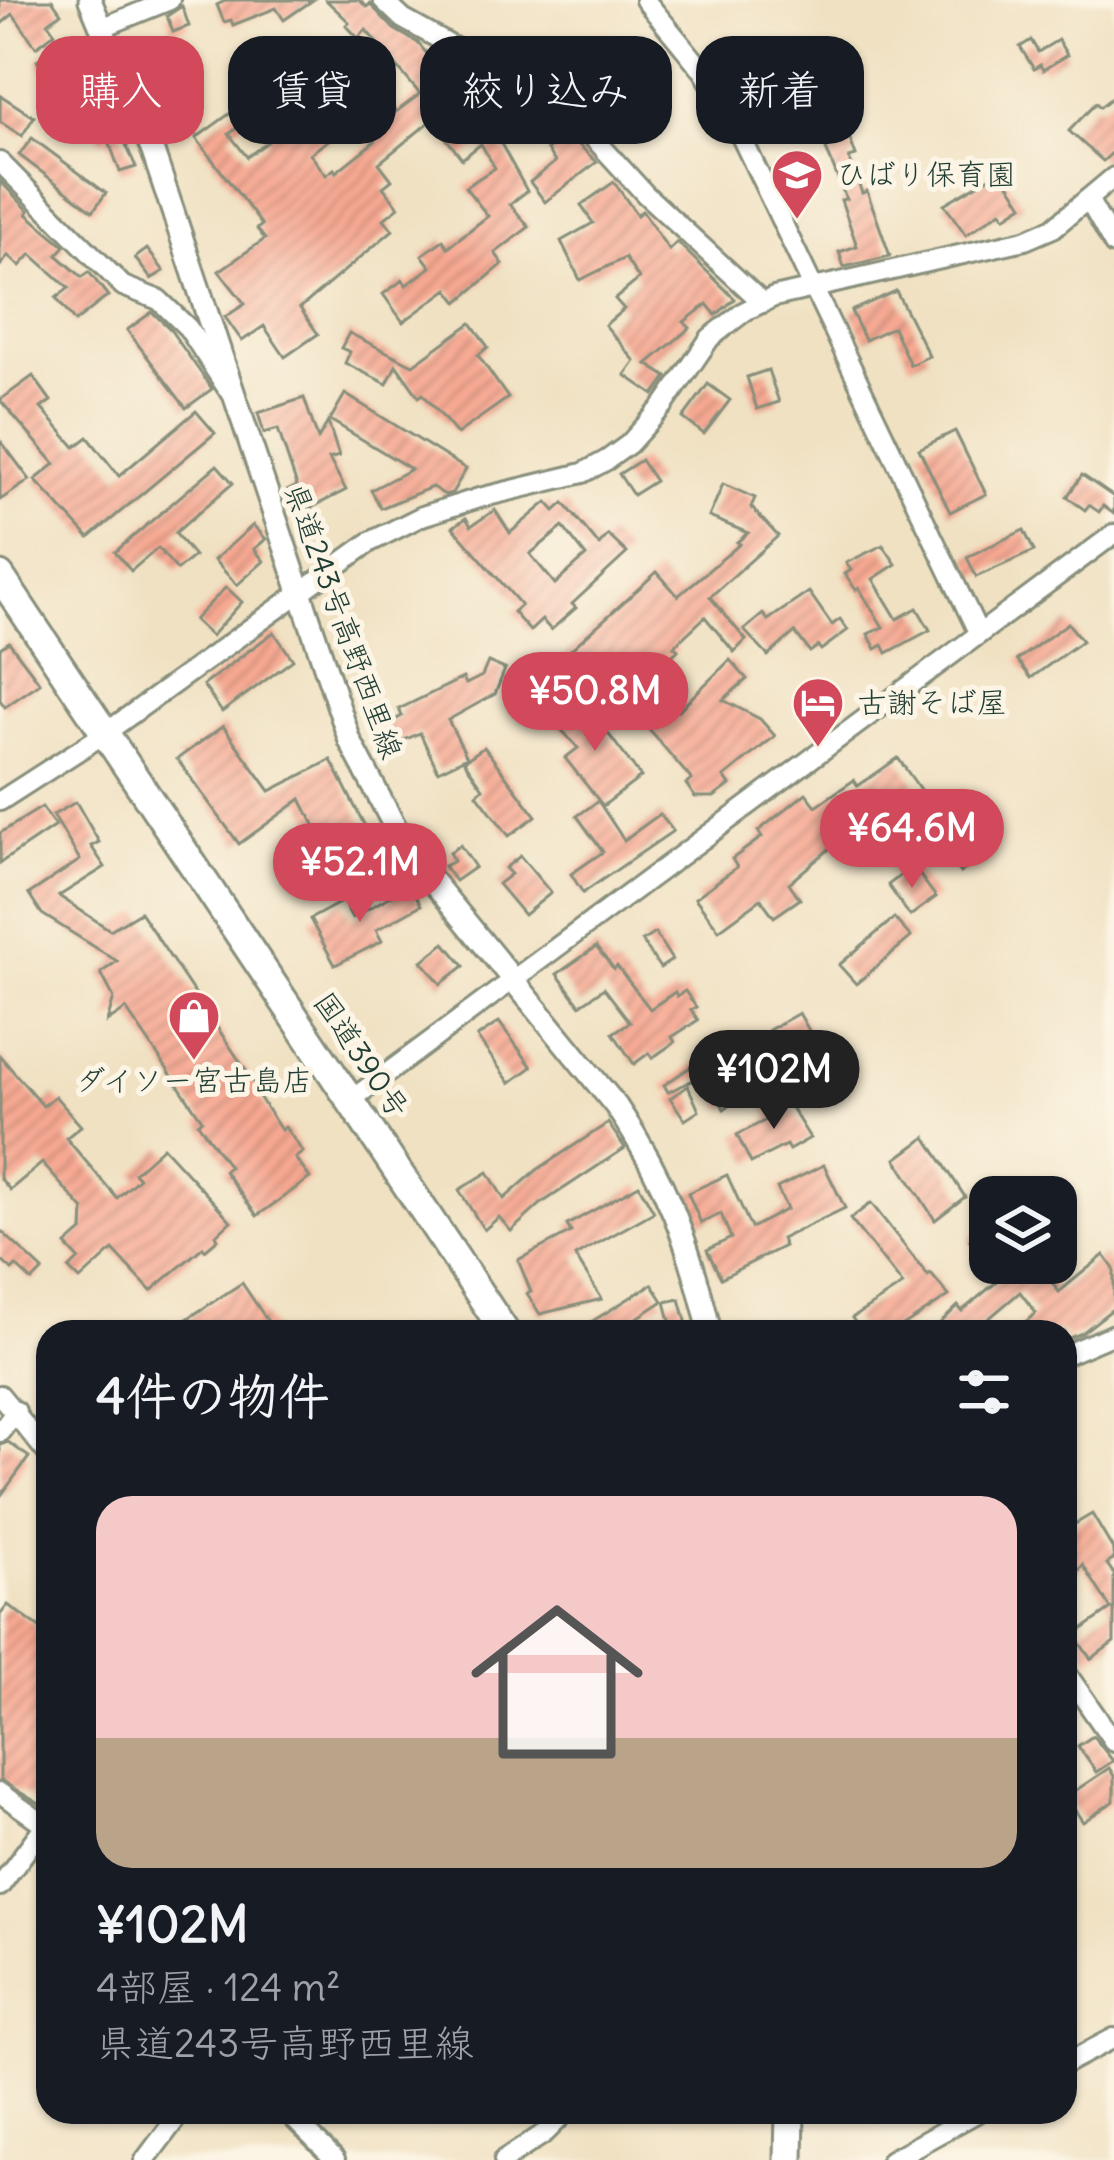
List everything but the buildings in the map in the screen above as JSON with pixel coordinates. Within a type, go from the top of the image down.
[{"type":"highway","name":"国道390号","points":[[1,578],[497,1320]]},
{"type":"highway","points":[[789,2160],[790,2124]]},
{"type":"main road","name":"県道243号高野西里線","points":[[90,0],[153,152],[350,741],[407,850],[616,1106],[660,1176],[677,1214],[707,1320]]},
{"type":"street","points":[[101,28],[170,0]]},
{"type":"street","points":[[383,0],[404,19],[457,49],[534,104],[581,127],[615,166],[763,303]]},
{"type":"street","points":[[645,0],[704,72],[735,124],[980,634]]},
{"type":"street","points":[[0,162],[123,286],[159,300],[188,328],[232,397]]},
{"type":"street","points":[[0,801],[104,734],[370,542],[422,517],[583,473],[608,460],[664,405],[710,338],[745,311],[812,289],[1025,240],[1053,228],[1114,177]]},
{"type":"street","points":[[1088,199],[1114,245]]},
{"type":"street","points":[[351,1100],[1114,534]]},
{"type":"street","points":[[1077,1350],[1114,1334]]},
{"type":"street","points":[[0,1395],[36,1438]]},
{"type":"street","points":[[0,1432],[16,1411]]},
{"type":"street","points":[[1077,1688],[1114,1742]]},
{"type":"street","points":[[0,1792],[36,1817]]},
{"type":"street","points":[[0,1886],[36,1839]]},
{"type":"street","points":[[1077,2058],[1114,2038]]},
{"type":"street","points":[[145,2160],[172,2124]]},
{"type":"street","points":[[299,2124],[335,2160]]},
{"type":"street","points":[[504,2160],[554,2124]]},
{"type":"street","points":[[891,2160],[956,2124]]},
{"type":"place","name":"ひばり保育園","points":[[797,221]]},
{"type":"place","name":"古謝そば屋","points":[[818,749]]},
{"type":"place","name":"ダイソー宮古島店","points":[[194,1062]]}]
